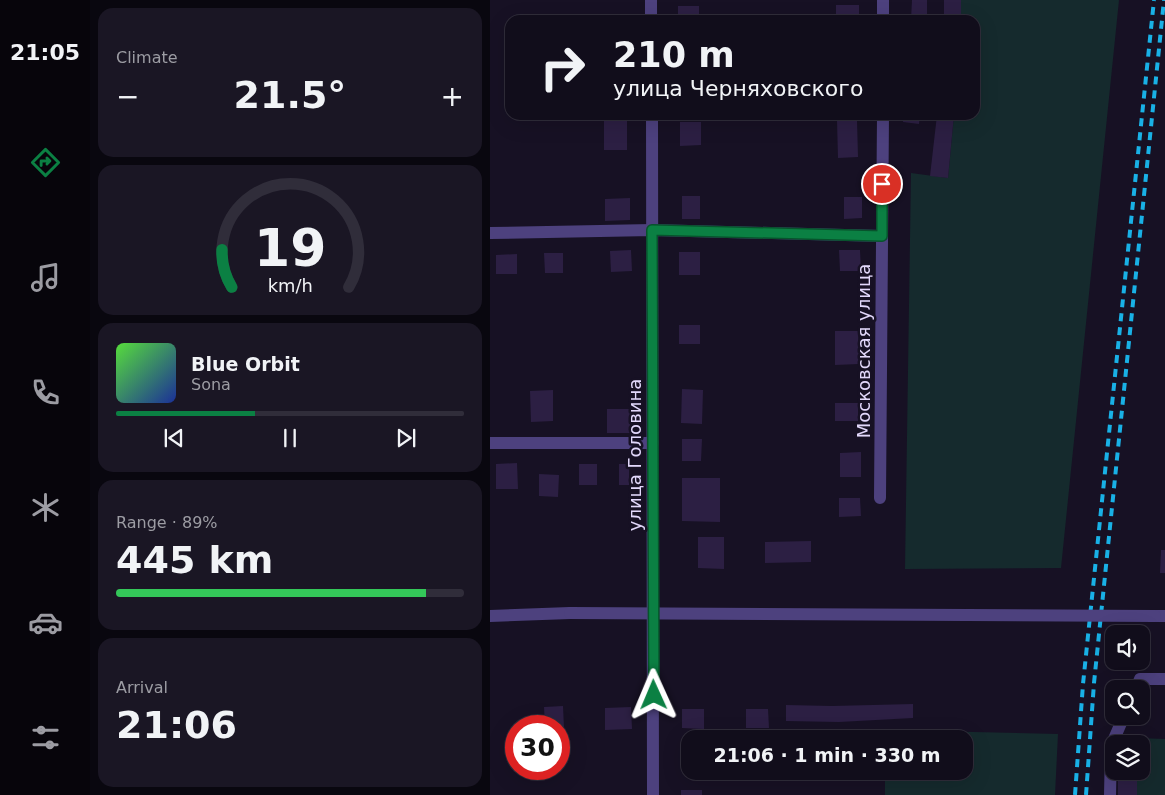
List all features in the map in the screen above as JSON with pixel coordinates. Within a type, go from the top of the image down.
[{"type":"street","points":[[651,0],[651,15]]},
{"type":"street","points":[[883,0],[883,15]]},
{"type":"street","name":"улица Головина","points":[[652,120],[653,795]]},
{"type":"street","name":"Московская улица","points":[[880,498],[882,120]]},
{"type":"street","points":[[490,233],[652,230],[882,236]]},
{"type":"street","points":[[490,443],[653,443]]},
{"type":"street","points":[[490,616],[570,613],[1161,616]]},
{"type":"street","points":[[1140,680],[1165,679]]},
{"type":"street","points":[[1110,795],[1111,746],[1120,725]]},
{"type":"green space","points":[[961,0],[1119,0],[1061,568],[905,569],[911,173],[948,178],[954,120],[980,120],[980,15],[961,15]]},
{"type":"green space","points":[[973,732],[1058,734],[1055,795],[885,795],[885,780],[973,780]]},
{"type":"green space","points":[[1150,738],[1165,739],[1165,795],[1137,795],[1137,780],[1150,780]]},
{"type":"building","points":[[912,0],[927,0],[927,15],[911,15]]},
{"type":"building","points":[[944,0],[961,0],[961,15],[944,15]]},
{"type":"building","points":[[836,5],[859,5],[859,15],[836,15]]},
{"type":"building","points":[[678,6],[699,6],[699,15],[678,15]]},
{"type":"building","points":[[604,120],[627,120],[627,150],[604,150]]},
{"type":"building","points":[[837,120],[857,120],[858,157],[838,158]]},
{"type":"building","points":[[903,120],[919,120],[919,124],[903,122]]},
{"type":"building","points":[[936,120],[954,120],[948,178],[930,176]]},
{"type":"building","points":[[680,122],[701,122],[701,145],[680,146]]},
{"type":"building","points":[[682,196],[700,196],[700,219],[682,219]]},
{"type":"building","points":[[844,197],[862,197],[862,218],[844,219]]},
{"type":"building","points":[[630,198],[630,220],[605,221],[605,199]]},
{"type":"building","points":[[631,250],[632,271],[611,272],[610,251]]},
{"type":"building","points":[[839,250],[860,250],[861,271],[840,271]]},
{"type":"building","points":[[679,252],[700,252],[700,275],[679,275]]},
{"type":"building","points":[[544,253],[563,253],[563,273],[545,273]]},
{"type":"building","points":[[517,254],[517,274],[496,274],[496,255]]},
{"type":"building","points":[[679,325],[700,325],[700,344],[679,344]]},
{"type":"building","points":[[835,331],[858,331],[859,364],[835,365]]},
{"type":"building","points":[[682,389],[703,390],[702,424],[681,423]]},
{"type":"building","points":[[553,390],[553,421],[531,422],[530,391]]},
{"type":"building","points":[[835,403],[858,403],[858,421],[835,421]]},
{"type":"building","points":[[607,409],[630,409],[630,433],[607,433]]},
{"type":"building","points":[[682,439],[702,439],[701,461],[682,461]]},
{"type":"building","points":[[861,452],[861,477],[840,477],[840,453]]},
{"type":"building","points":[[517,463],[518,489],[496,489],[496,464]]},
{"type":"building","points":[[579,464],[597,464],[597,485],[579,485]]},
{"type":"building","points":[[619,464],[629,464],[629,485],[619,485]]},
{"type":"building","points":[[539,474],[559,475],[558,497],[539,496]]},
{"type":"building","points":[[682,478],[720,478],[720,522],[682,521]]},
{"type":"building","points":[[839,498],[860,498],[861,516],[839,517]]},
{"type":"building","points":[[698,537],[724,537],[724,569],[698,568]]},
{"type":"building","points":[[811,541],[811,562],[765,563],[765,542]]},
{"type":"building","points":[[1161,550],[1165,550],[1165,573],[1160,573]]},
{"type":"building","points":[[913,704],[913,718],[839,722],[786,721],[786,705]]},
{"type":"building","points":[[563,706],[563,715],[544,715],[544,707]]},
{"type":"building","points":[[631,707],[632,729],[605,730],[605,708]]},
{"type":"building","points":[[682,709],[704,709],[704,729],[682,728]]},
{"type":"building","points":[[746,709],[768,709],[769,728],[746,728]]},
{"type":"building","points":[[1118,780],[1137,780],[1137,795],[1118,795]]},
{"type":"building","points":[[681,790],[702,790],[702,795],[681,795]]},
{"type":"railway","points":[[1075,795],[1083,684],[1154,0]]},
{"type":"railway","points":[[1086,795],[1094,683],[1164,0]]},
{"type":"route","points":[[654,695],[652,650],[652,230],[882,236],[882,184]]}]
